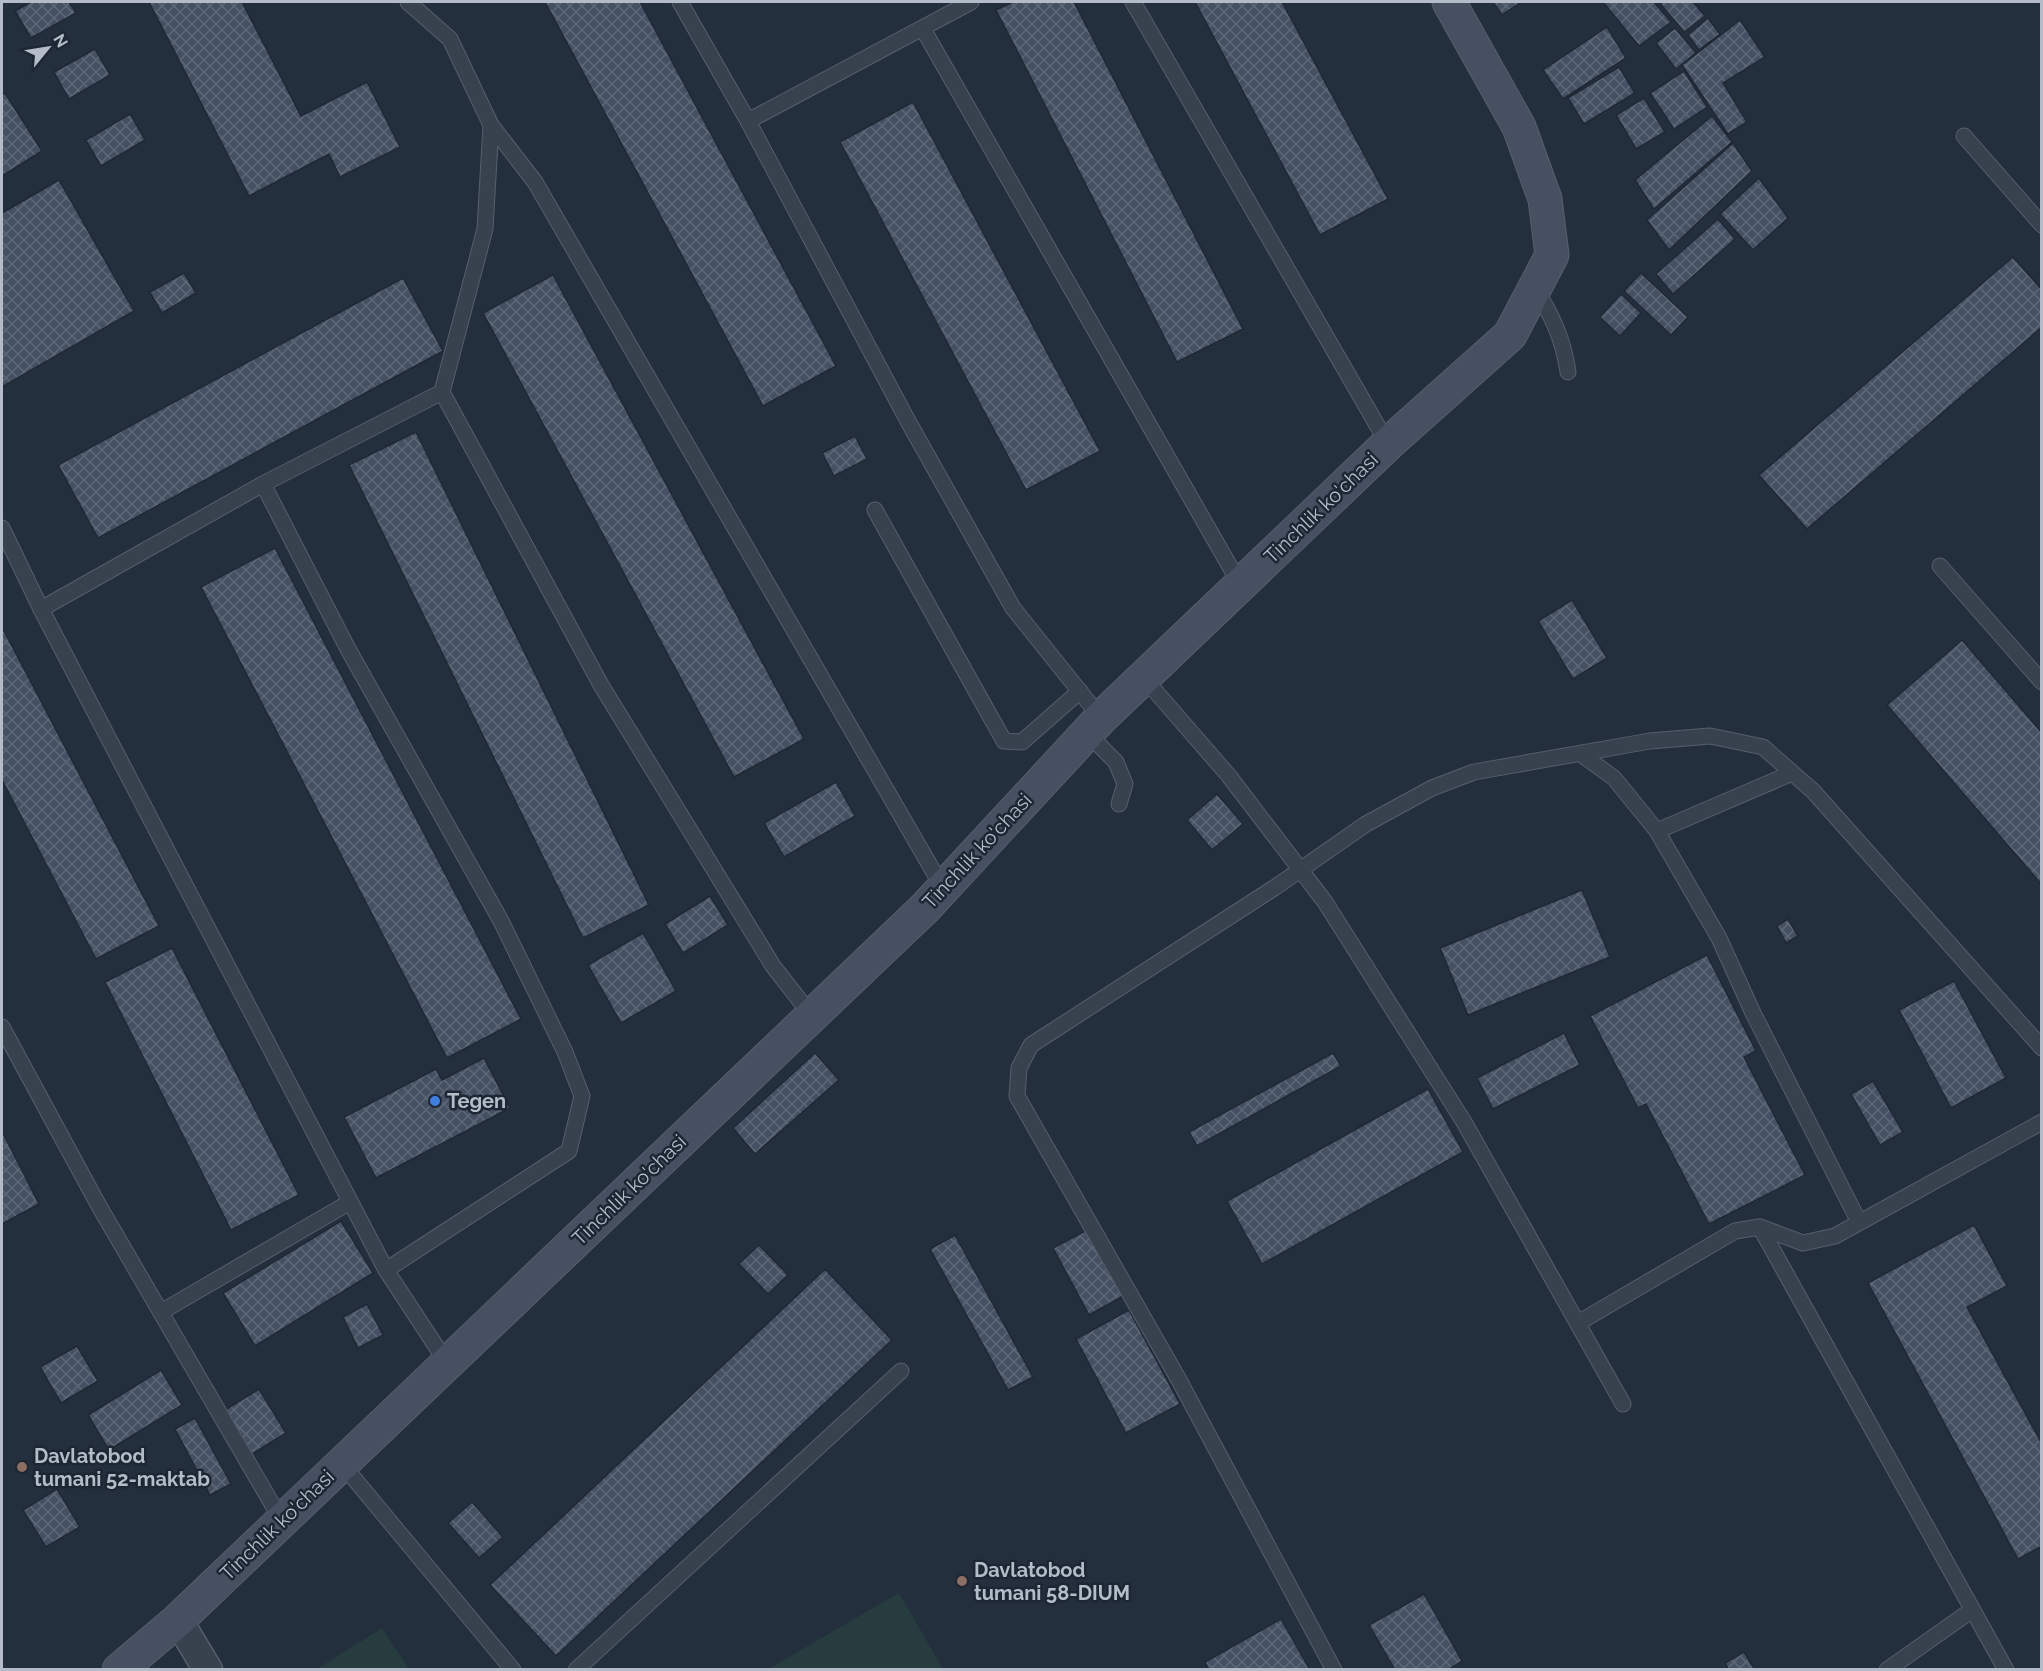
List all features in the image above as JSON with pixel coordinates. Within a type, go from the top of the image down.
[{"type":"street","name":"Tinchlik ko'chasi","points":[[119,1670],[178,1620],[925,908],[1094,726],[1388,444],[1510,335],[1552,255],[1545,199],[1519,127],[1449,2]]},
{"type":"street","points":[[178,1620],[208,1670]]},
{"type":"lane","points":[[408,2],[450,39],[491,125],[535,182],[944,888]]},
{"type":"lane","points":[[680,2],[747,121],[909,423],[1013,608],[1080,691],[1094,726],[1116,762],[1125,784],[1119,804]]},
{"type":"lane","points":[[747,121],[970,2]]},
{"type":"lane","points":[[1133,2],[1388,444]]},
{"type":"lane","points":[[922,29],[1241,586]]},
{"type":"lane","points":[[491,125],[485,229],[442,392],[601,685],[773,966],[812,1016]]},
{"type":"lane","points":[[1964,136],[2042,225]]},
{"type":"lane","points":[[1535,288],[1553,318],[1565,348],[1569,372]]},
{"type":"lane","points":[[41,609],[263,483],[442,392]]},
{"type":"lane","points":[[263,483],[348,648],[501,921],[565,1052],[582,1096],[568,1151],[386,1270]]},
{"type":"lane","points":[[875,510],[1004,741],[1022,742],[1080,691]]},
{"type":"lane","points":[[2,528],[41,609],[386,1270],[447,1363]]},
{"type":"lane","points":[[1940,566],[2042,682]]},
{"type":"lane","points":[[1144,678],[1216,760],[1324,902],[1464,1122],[1623,1404]]},
{"type":"lane","points":[[1334,1670],[1179,1380],[1017,1096],[1019,1068],[1031,1045],[1274,888],[1366,824],[1432,788],[1474,772],[1650,741],[1710,736],[1763,747],[1813,791],[2042,1048]]},
{"type":"lane","points":[[1581,754],[1614,778],[1657,831],[1719,938],[1753,1013],[1859,1222]]},
{"type":"lane","points":[[1657,831],[1792,773]]},
{"type":"lane","points":[[2,1027],[99,1206],[282,1521]]},
{"type":"lane","points":[[1578,1323],[1735,1231],[1760,1227],[1803,1243],[1835,1236],[2042,1122]]},
{"type":"lane","points":[[161,1312],[350,1202]]},
{"type":"lane","points":[[1760,1227],[2006,1670]]},
{"type":"lane","points":[[576,1670],[901,1371]]},
{"type":"lane","points":[[342,1464],[513,1670]]},
{"type":"lane","points":[[1887,1670],[1972,1610]]},
{"type":"green space","points":[[899,1593],[943,1669],[768,1669]]},
{"type":"green space","points":[[382,1628],[409,1669],[317,1669]]},
{"type":"building","points":[[31,2],[69,2],[76,13],[31,38],[15,11]]},
{"type":"building","points":[[149,2],[242,2],[301,116],[367,82],[400,147],[340,177],[329,154],[249,196]]},
{"type":"building","points":[[545,2],[640,2],[836,366],[763,406]]},
{"type":"building","points":[[1013,2],[1074,2],[1243,329],[1177,362],[996,10]]},
{"type":"building","points":[[1195,2],[1282,2],[1388,199],[1320,235]]},
{"type":"building","points":[[1493,2],[1522,2],[1502,15]]},
{"type":"building","points":[[1603,2],[1654,2],[1671,22],[1639,46]]},
{"type":"building","points":[[1659,2],[1693,2],[1705,16],[1684,32]]},
{"type":"building","points":[[1708,18],[1720,34],[1699,50],[1688,35]]},
{"type":"building","points":[[1740,20],[1765,57],[1723,83],[1747,122],[1728,134],[1682,65]]},
{"type":"building","points":[[1607,27],[1626,58],[1563,99],[1543,70]]},
{"type":"building","points":[[1675,28],[1696,53],[1676,69],[1656,43]]},
{"type":"building","points":[[95,49],[110,75],[69,99],[54,72]]},
{"type":"building","points":[[1619,67],[1635,93],[1584,124],[1568,98]]},
{"type":"building","points":[[1684,71],[1707,107],[1674,129],[1650,93]]},
{"type":"building","points":[[5,93],[42,151],[2,176],[2,95]]},
{"type":"building","points":[[1644,98],[1665,132],[1636,149],[1616,115]]},
{"type":"building","points":[[913,102],[1100,451],[1026,490],[840,142]]},
{"type":"building","points":[[130,114],[145,140],[101,166],[86,140]]},
{"type":"building","points":[[1712,116],[1732,142],[1654,209],[1635,180]]},
{"type":"building","points":[[1733,143],[1752,171],[1669,250],[1647,220]]},
{"type":"building","points":[[1759,178],[1788,218],[1753,250],[1720,214]]},
{"type":"building","points":[[59,180],[134,311],[2,387],[2,213]]},
{"type":"building","points":[[1718,219],[1735,239],[1673,294],[1656,274]]},
{"type":"building","points":[[2013,257],[2042,290],[2042,327],[1807,529],[1759,475]]},
{"type":"building","points":[[184,273],[196,293],[162,313],[150,292]]},
{"type":"building","points":[[1641,273],[1688,317],[1671,335],[1624,291]]},
{"type":"building","points":[[553,275],[804,739],[734,777],[483,313]]},
{"type":"building","points":[[403,278],[443,351],[98,538],[58,465]]},
{"type":"building","points":[[1621,294],[1641,313],[1620,336],[1600,317]]},
{"type":"building","points":[[416,432],[649,905],[583,938],[349,465]]},
{"type":"building","points":[[855,436],[867,459],[834,476],[822,453]]},
{"type":"building","points":[[275,548],[521,1019],[447,1058],[201,587]]},
{"type":"building","points":[[1572,600],[1607,658],[1573,679],[1538,621]]},
{"type":"building","points":[[2,627],[159,926],[96,959],[2,780]]},
{"type":"building","points":[[1962,640],[2042,733],[2042,885],[1887,705]]},
{"type":"building","points":[[836,782],[855,816],[784,857],[764,823]]},
{"type":"building","points":[[1217,794],[1243,824],[1212,850],[1187,820]]},
{"type":"building","points":[[1582,890],[1610,957],[1468,1015],[1440,948]]},
{"type":"building","points":[[710,896],[728,925],[683,953],[665,924]]},
{"type":"building","points":[[1788,919],[1798,936],[1786,943],[1777,926]]},
{"type":"building","points":[[643,933],[676,991],[621,1023],[588,965]]},
{"type":"building","points":[[172,948],[299,1195],[231,1230],[105,982]]},
{"type":"building","points":[[1707,955],[1756,1051],[1744,1057],[1805,1175],[1709,1224],[1646,1104],[1638,1108],[1590,1016]]},
{"type":"building","points":[[1954,981],[2006,1078],[1951,1108],[1899,1010]]},
{"type":"building","points":[[1564,1033],[1580,1065],[1493,1109],[1477,1078]]},
{"type":"building","points":[[815,1053],[839,1080],[755,1154],[733,1128]]},
{"type":"building","points":[[1333,1053],[1341,1066],[1197,1146],[1189,1132]]},
{"type":"building","points":[[484,1058],[510,1108],[376,1178],[344,1117],[436,1069],[442,1080]]},
{"type":"building","points":[[1873,1081],[1903,1132],[1880,1145],[1851,1094]]},
{"type":"building","points":[[1428,1089],[1463,1152],[1262,1264],[1227,1201]]},
{"type":"building","points":[[2,1131],[39,1204],[2,1224]]},
{"type":"building","points":[[341,1221],[373,1273],[255,1346],[223,1293]]},
{"type":"building","points":[[1974,1225],[2007,1286],[1967,1307],[2042,1444],[2042,1546],[2018,1559],[1868,1283]]},
{"type":"building","points":[[1089,1229],[1125,1295],[1089,1315],[1053,1248]]},
{"type":"building","points":[[955,1235],[1033,1377],[1008,1390],[930,1249]]},
{"type":"building","points":[[759,1245],[788,1275],[768,1294],[739,1264]]},
{"type":"building","points":[[825,1269],[892,1340],[556,1656],[490,1585]]},
{"type":"building","points":[[367,1304],[383,1335],[358,1348],[343,1317]]},
{"type":"building","points":[[1129,1310],[1180,1404],[1126,1433],[1076,1339]]},
{"type":"building","points":[[77,1346],[98,1381],[61,1403],[40,1367]]},
{"type":"building","points":[[161,1370],[182,1405],[109,1450],[88,1415]]},
{"type":"building","points":[[259,1389],[286,1433],[252,1454],[225,1410]]},
{"type":"building","points":[[195,1418],[231,1484],[210,1495],[175,1429]]},
{"type":"building","points":[[57,1489],[80,1527],[46,1547],[23,1510]]},
{"type":"building","points":[[472,1502],[503,1537],[479,1558],[448,1523]]},
{"type":"building","points":[[1424,1594],[1462,1661],[1448,1670],[1395,1670],[1369,1625]]},
{"type":"building","points":[[1281,1619],[1310,1670],[1209,1670],[1205,1662]]},
{"type":"building","points":[[1744,1652],[1755,1670],[1729,1670],[1725,1663]]},
{"type":"place","name":"Tegen","points":[[435,1101]]},
{"type":"place","name":"Davlatobod tumani 52-maktab","points":[[22,1467]]},
{"type":"place","name":"Davlatobod tumani 58-DIUM","points":[[962,1581]]}]
